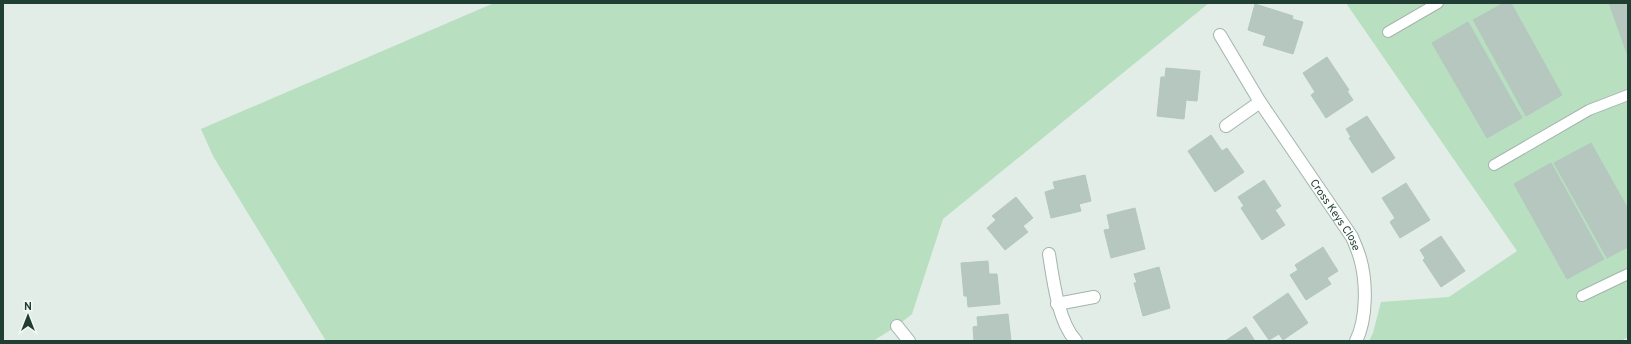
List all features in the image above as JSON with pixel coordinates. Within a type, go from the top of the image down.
[{"type":"street","name":"Cross Keys Close","points":[[1220,34],[1260,102],[1352,237],[1361,258],[1364,285],[1362,330],[1356,341]]},
{"type":"street","points":[[1226,126],[1260,102]]},
{"type":"street","points":[[1048,254],[1057,304],[1072,336],[1076,341]]},
{"type":"street","points":[[1057,304],[1094,297]]},
{"type":"street","points":[[897,326],[909,341]]},
{"type":"lane","points":[[1388,32],[1438,3]]},
{"type":"lane","points":[[1494,165],[1589,110],[1628,95]]},
{"type":"lane","points":[[1582,296],[1628,274]]},
{"type":"green space","points":[[494,3],[1209,3],[943,219],[912,314],[897,326],[873,341],[326,341],[213,156],[201,129]]},
{"type":"green space","points":[[1346,3],[1504,3],[1473,21],[1526,116],[1562,95],[1511,3],[1609,3],[1628,56],[1628,209],[1591,143],[1554,163],[1607,258],[1628,247],[1628,337],[1621,341],[1369,341],[1373,333],[1381,302],[1449,297],[1517,251]],"holes":[[[1468,23],[1522,118],[1487,138],[1432,43]],[[1551,164],[1604,258],[1567,279],[1514,184]]]},
{"type":"building","points":[[1504,3],[1511,3],[1562,95],[1526,116],[1473,20]]},
{"type":"building","points":[[1609,3],[1628,3],[1628,56]]},
{"type":"building","points":[[1255,4],[1293,16],[1292,19],[1303,22],[1293,54],[1263,45],[1266,36],[1248,30]]},
{"type":"building","points":[[1468,22],[1522,118],[1487,138],[1432,43]]},
{"type":"building","points":[[1327,57],[1349,90],[1347,91],[1353,100],[1326,118],[1311,95],[1315,92],[1303,73]]},
{"type":"building","points":[[1166,68],[1200,71],[1197,101],[1186,100],[1184,119],[1157,116],[1161,77],[1165,77]]},
{"type":"building","points":[[1367,116],[1395,158],[1372,173],[1349,138],[1351,137],[1346,129]]},
{"type":"building","points":[[1211,135],[1222,151],[1227,148],[1244,172],[1215,192],[1188,151]]},
{"type":"building","points":[[1591,143],[1628,209],[1628,247],[1607,258],[1554,163]]},
{"type":"building","points":[[1551,163],[1604,259],[1567,279],[1514,184]]},
{"type":"building","points":[[1085,175],[1091,201],[1079,204],[1081,211],[1051,218],[1045,192],[1055,189],[1053,182]]},
{"type":"building","points":[[1264,180],[1281,206],[1275,210],[1285,225],[1262,240],[1241,208],[1244,206],[1238,197]]},
{"type":"building","points":[[1406,183],[1430,220],[1400,238],[1390,222],[1395,218],[1382,198]]},
{"type":"building","points":[[1016,197],[1033,218],[1023,226],[1028,232],[1005,250],[987,228],[996,220],[992,216]]},
{"type":"building","points":[[1135,208],[1145,249],[1111,258],[1104,230],[1110,229],[1107,215]]},
{"type":"building","points":[[1441,236],[1465,271],[1441,287],[1423,260],[1425,258],[1420,250]]},
{"type":"building","points":[[1323,247],[1338,271],[1327,278],[1331,284],[1306,300],[1290,275],[1298,270],[1295,265]]},
{"type":"building","points":[[988,261],[989,274],[997,274],[1000,304],[968,307],[967,296],[964,296],[961,263]]},
{"type":"building","points":[[1159,267],[1170,308],[1143,316],[1134,283],[1137,283],[1134,274]]},
{"type":"building","points":[[1288,293],[1308,323],[1283,340],[1279,334],[1269,340],[1253,317]]},
{"type":"building","points":[[1008,314],[1011,341],[974,341],[973,327],[978,326],[977,317]]},
{"type":"building","points":[[1246,327],[1255,341],[1225,341]]}]
